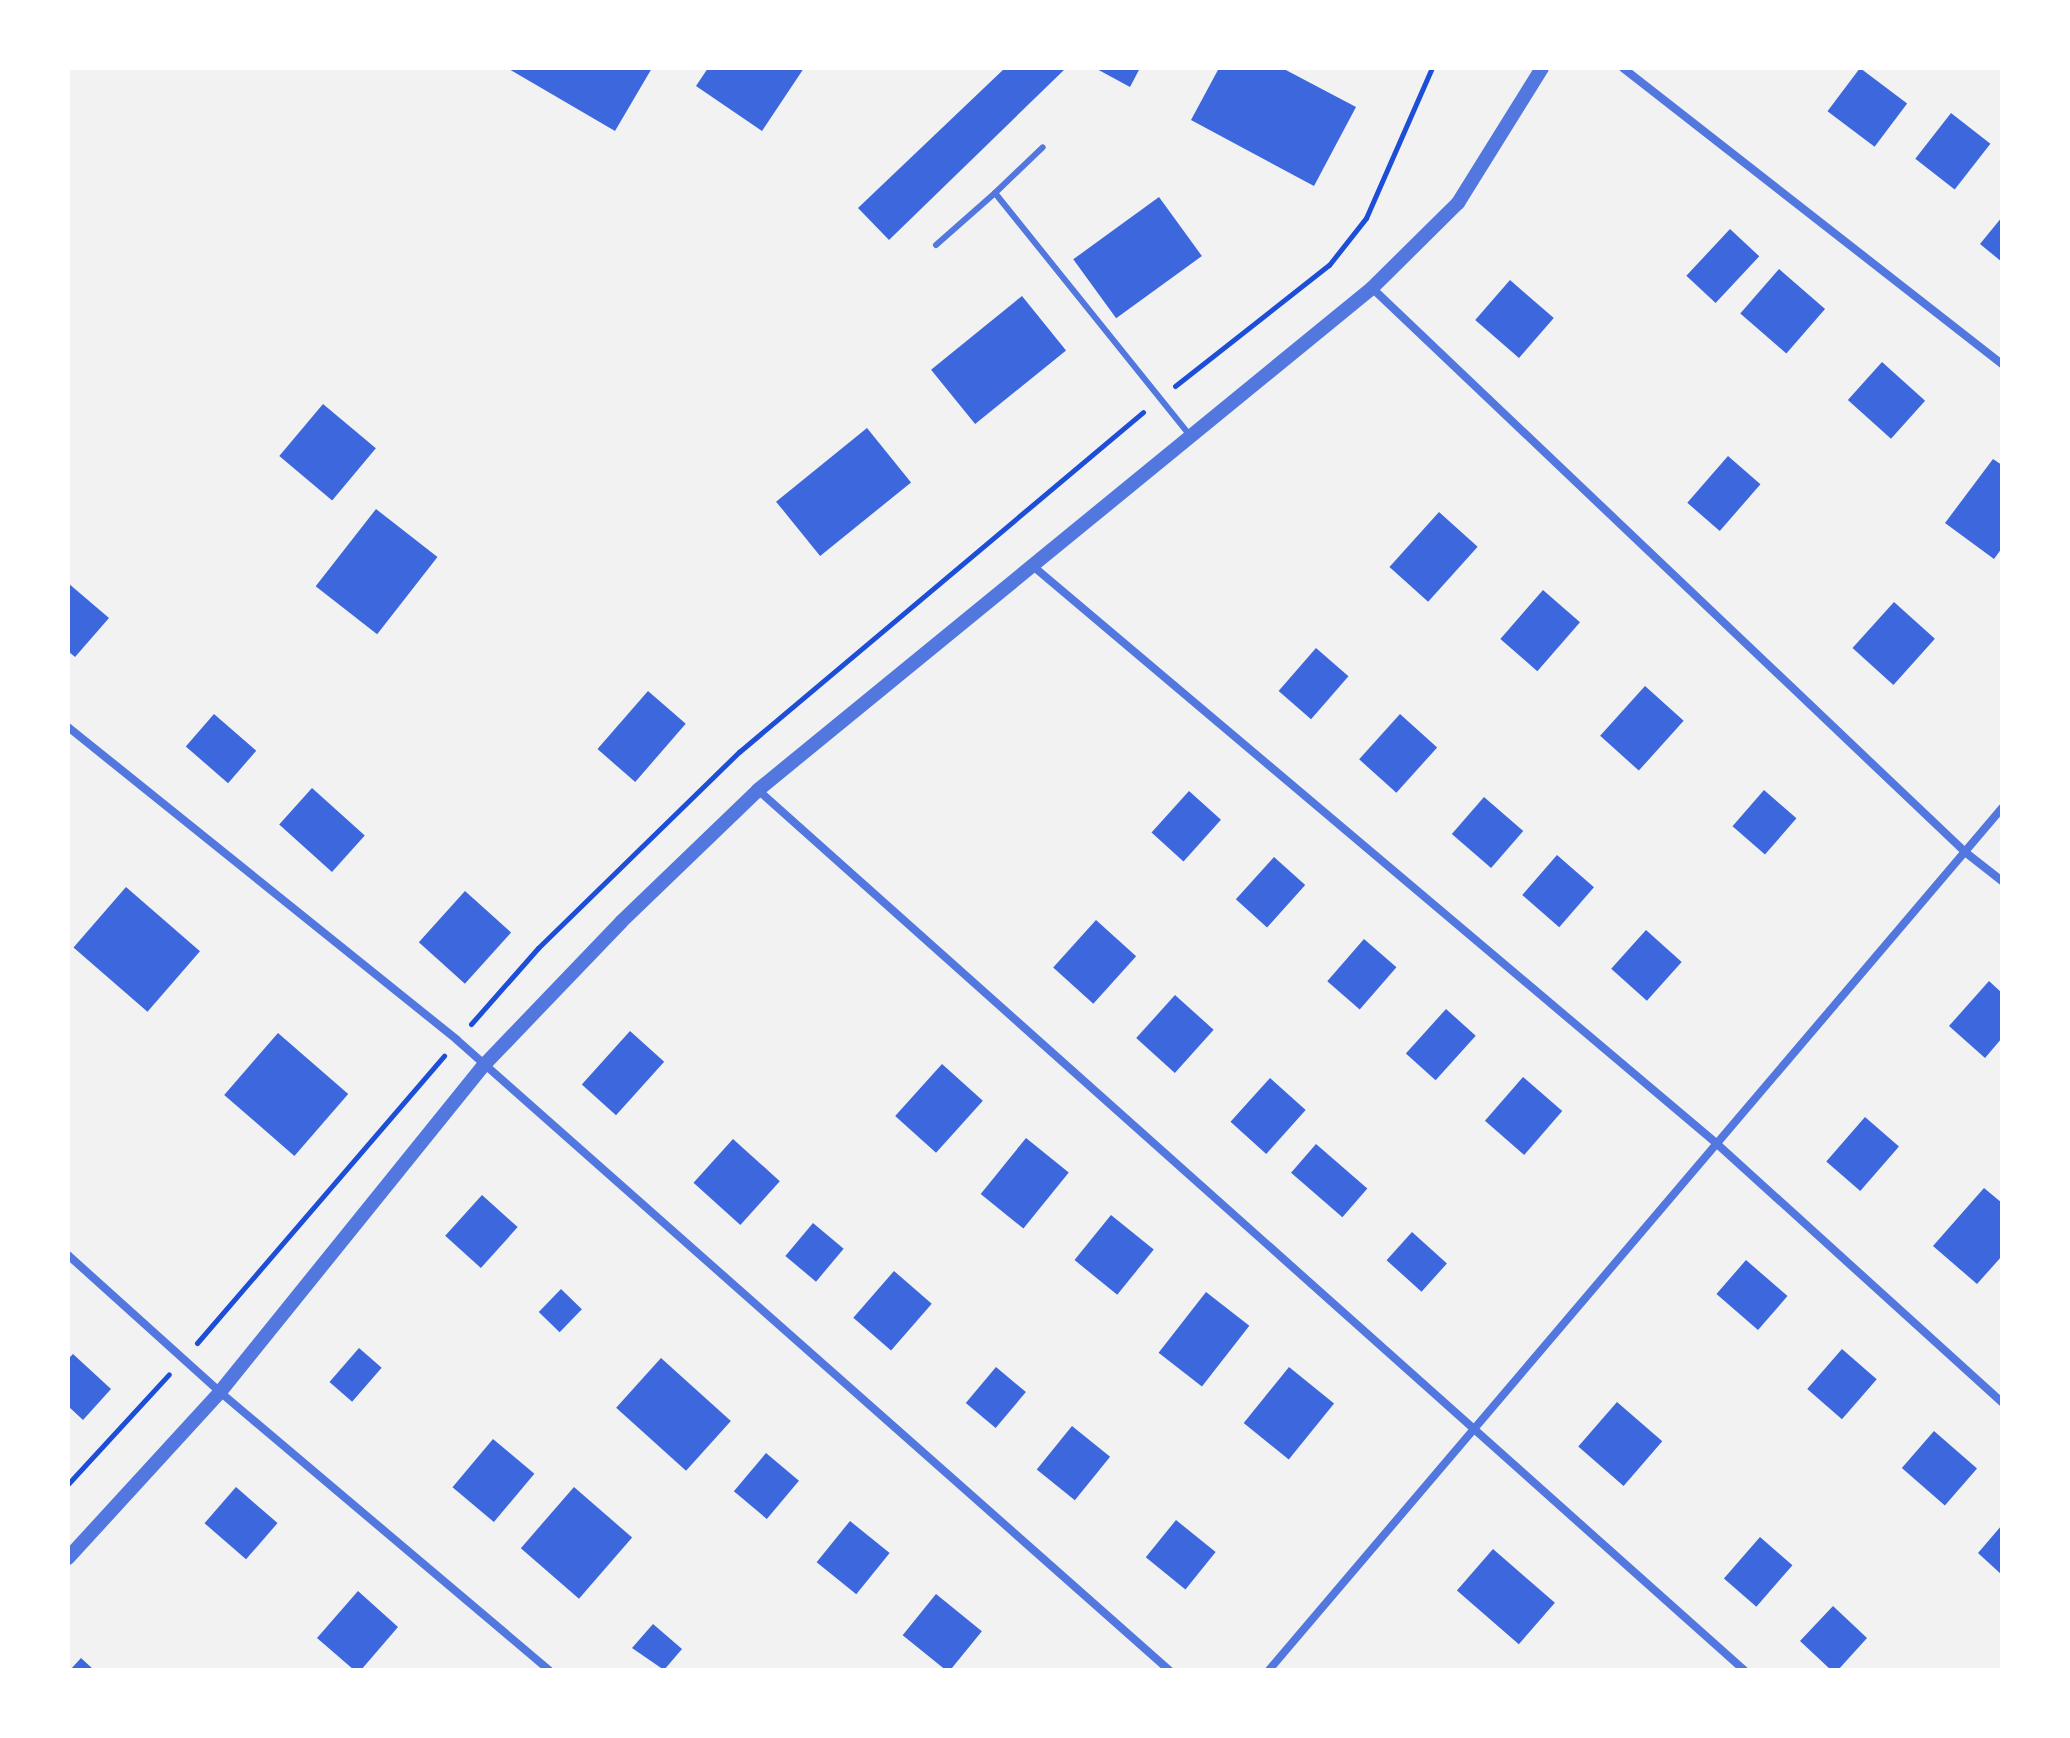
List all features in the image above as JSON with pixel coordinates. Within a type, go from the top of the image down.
[{"type":"street","points":[[68,1558],[220,1392],[485,1064],[758,790],[1372,288],[1458,203],[1542,68]]},
{"type":"street","points":[[1623,68],[2002,364]]},
{"type":"street","points":[[1372,288],[1965,852],[2002,881]]},
{"type":"street","points":[[1034,567],[1716,1143],[2002,1402]]},
{"type":"street","points":[[68,727],[485,1064],[1169,1670]]},
{"type":"street","points":[[758,790],[1744,1670]]},
{"type":"street","points":[[1269,1670],[2002,808]]},
{"type":"street","points":[[68,1255],[220,1392],[549,1670]]},
{"type":"lane","points":[[936,245],[1043,147]]},
{"type":"lane","points":[[995,193],[1191,437]]},
{"type":"building","points":[[507,68],[652,68],[615,131]]},
{"type":"building","points":[[708,68],[804,68],[762,131],[696,86]]},
{"type":"building","points":[[1005,68],[1066,68],[889,240],[858,208]]},
{"type":"building","points":[[1095,68],[1140,68],[1130,87]]},
{"type":"building","points":[[1219,68],[1282,68],[1356,107],[1314,186],[1191,120]]},
{"type":"building","points":[[1860,68],[1907,104],[1875,147],[1828,111]]},
{"type":"building","points":[[1951,113],[1990,144],[1955,189],[1915,159]]},
{"type":"building","points":[[1159,197],[1202,256],[1116,318],[1073,259]]},
{"type":"building","points":[[2002,217],[2002,262],[1980,244]]},
{"type":"building","points":[[1730,229],[1759,256],[1716,303],[1686,276]]},
{"type":"building","points":[[1779,269],[1825,309],[1786,354],[1740,314]]},
{"type":"building","points":[[1510,280],[1554,318],[1519,358],[1475,320]]},
{"type":"building","points":[[1022,296],[1066,350],[975,424],[931,370]]},
{"type":"building","points":[[1882,362],[1925,401],[1891,439],[1848,400]]},
{"type":"building","points":[[323,404],[376,448],[332,500],[279,456]]},
{"type":"building","points":[[867,428],[911,482],[820,556],[776,502]]},
{"type":"building","points":[[1728,456],[1760,484],[1720,531],[1687,503]]},
{"type":"building","points":[[1993,459],[2002,465],[2002,548],[1994,559],[1945,523]]},
{"type":"building","points":[[376,509],[437,557],[377,634],[316,586]]},
{"type":"building","points":[[1439,512],[1478,547],[1428,602],[1389,567]]},
{"type":"building","points":[[68,583],[109,618],[75,657],[68,651]]},
{"type":"building","points":[[1543,590],[1580,622],[1537,671],[1500,639]]},
{"type":"building","points":[[1894,602],[1935,639],[1893,685],[1853,648]]},
{"type":"building","points":[[1316,648],[1348,676],[1311,719],[1279,691]]},
{"type":"building","points":[[1645,686],[1684,721],[1639,771],[1600,736]]},
{"type":"building","points":[[648,691],[686,724],[635,782],[597,749]]},
{"type":"building","points":[[214,714],[256,751],[228,783],[186,746]]},
{"type":"building","points":[[1400,714],[1437,747],[1396,793],[1359,759]]},
{"type":"building","points":[[312,788],[365,836],[332,872],[279,824]]},
{"type":"building","points":[[1764,790],[1796,818],[1765,854],[1733,826]]},
{"type":"building","points":[[1189,791],[1221,820],[1183,861],[1152,833]]},
{"type":"building","points":[[1484,797],[1523,831],[1491,868],[1452,834]]},
{"type":"building","points":[[1557,855],[1594,887],[1559,927],[1522,895]]},
{"type":"building","points":[[1274,857],[1305,885],[1267,927],[1236,899]]},
{"type":"building","points":[[126,887],[200,951],[147,1012],[74,947]]},
{"type":"building","points":[[465,891],[511,932],[465,984],[419,942]]},
{"type":"building","points":[[1096,920],[1136,956],[1093,1004],[1053,968]]},
{"type":"building","points":[[1646,930],[1682,962],[1647,1001],[1611,969]]},
{"type":"building","points":[[1364,939],[1396,967],[1360,1009],[1327,981]]},
{"type":"building","points":[[1989,981],[2002,993],[2002,1038],[1985,1058],[1949,1026]]},
{"type":"building","points":[[1175,995],[1214,1030],[1175,1073],[1136,1038]]},
{"type":"building","points":[[1446,1009],[1476,1036],[1436,1080],[1406,1054]]},
{"type":"building","points":[[630,1031],[664,1062],[616,1115],[582,1085]]},
{"type":"building","points":[[278,1033],[348,1094],[294,1156],[224,1095]]},
{"type":"building","points":[[942,1064],[983,1101],[936,1153],[895,1116]]},
{"type":"building","points":[[1523,1077],[1562,1111],[1524,1155],[1485,1121]]},
{"type":"building","points":[[1270,1078],[1306,1110],[1266,1154],[1231,1122]]},
{"type":"building","points":[[1865,1117],[1899,1147],[1860,1191],[1826,1162]]},
{"type":"building","points":[[1026,1138],[1069,1173],[1023,1229],[981,1194]]},
{"type":"building","points":[[733,1139],[780,1181],[740,1225],[694,1183]]},
{"type":"building","points":[[1316,1144],[1367,1189],[1342,1217],[1291,1173]]},
{"type":"building","points":[[1984,1188],[2002,1203],[2002,1256],[1977,1284],[1933,1246]]},
{"type":"building","points":[[482,1195],[518,1227],[481,1268],[445,1236]]},
{"type":"building","points":[[1111,1215],[1154,1250],[1117,1295],[1074,1260]]},
{"type":"building","points":[[813,1223],[844,1249],[816,1282],[785,1256]]},
{"type":"building","points":[[1412,1232],[1447,1263],[1422,1292],[1387,1260]]},
{"type":"building","points":[[1746,1260],[1788,1296],[1758,1330],[1716,1294]]},
{"type":"building","points":[[894,1271],[932,1304],[891,1351],[853,1318]]},
{"type":"building","points":[[561,1289],[582,1309],[560,1332],[539,1312]]},
{"type":"building","points":[[1206,1292],[1249,1326],[1202,1387],[1159,1353]]},
{"type":"building","points":[[359,1348],[382,1368],[352,1402],[329,1382]]},
{"type":"building","points":[[1842,1349],[1877,1379],[1842,1419],[1807,1389]]},
{"type":"building","points":[[73,1354],[111,1389],[83,1420],[68,1406],[68,1359]]},
{"type":"building","points":[[661,1358],[731,1421],[686,1471],[616,1408]]},
{"type":"building","points":[[996,1367],[1026,1392],[996,1428],[966,1403]]},
{"type":"building","points":[[1289,1367],[1334,1404],[1289,1459],[1244,1423]]},
{"type":"building","points":[[1617,1402],[1662,1441],[1624,1486],[1578,1447]]},
{"type":"building","points":[[1072,1426],[1110,1457],[1075,1500],[1037,1470]]},
{"type":"building","points":[[1934,1431],[1977,1468],[1945,1505],[1902,1468]]},
{"type":"building","points":[[493,1439],[534,1474],[494,1522],[453,1487]]},
{"type":"building","points":[[766,1453],[799,1481],[767,1519],[734,1491]]},
{"type":"building","points":[[236,1487],[278,1523],[246,1559],[205,1523]]},
{"type":"building","points":[[574,1487],[632,1538],[579,1599],[521,1548]]},
{"type":"building","points":[[1176,1520],[1216,1552],[1185,1589],[1146,1557]]},
{"type":"building","points":[[850,1521],[890,1553],[856,1594],[817,1562]]},
{"type":"building","points":[[2002,1525],[2002,1575],[1978,1553]]},
{"type":"building","points":[[1760,1537],[1792,1565],[1756,1607],[1724,1579]]},
{"type":"building","points":[[1493,1549],[1555,1603],[1519,1644],[1457,1591]]},
{"type":"building","points":[[358,1591],[398,1627],[361,1670],[354,1670],[317,1638]]},
{"type":"building","points":[[936,1594],[982,1631],[950,1670],[946,1670],[903,1635]]},
{"type":"building","points":[[1833,1606],[1867,1638],[1838,1670],[1831,1670],[1800,1641]]},
{"type":"building","points":[[653,1624],[682,1649],[664,1670],[632,1648]]},
{"type":"building","points":[[81,1658],[94,1670],[70,1670]]}]
